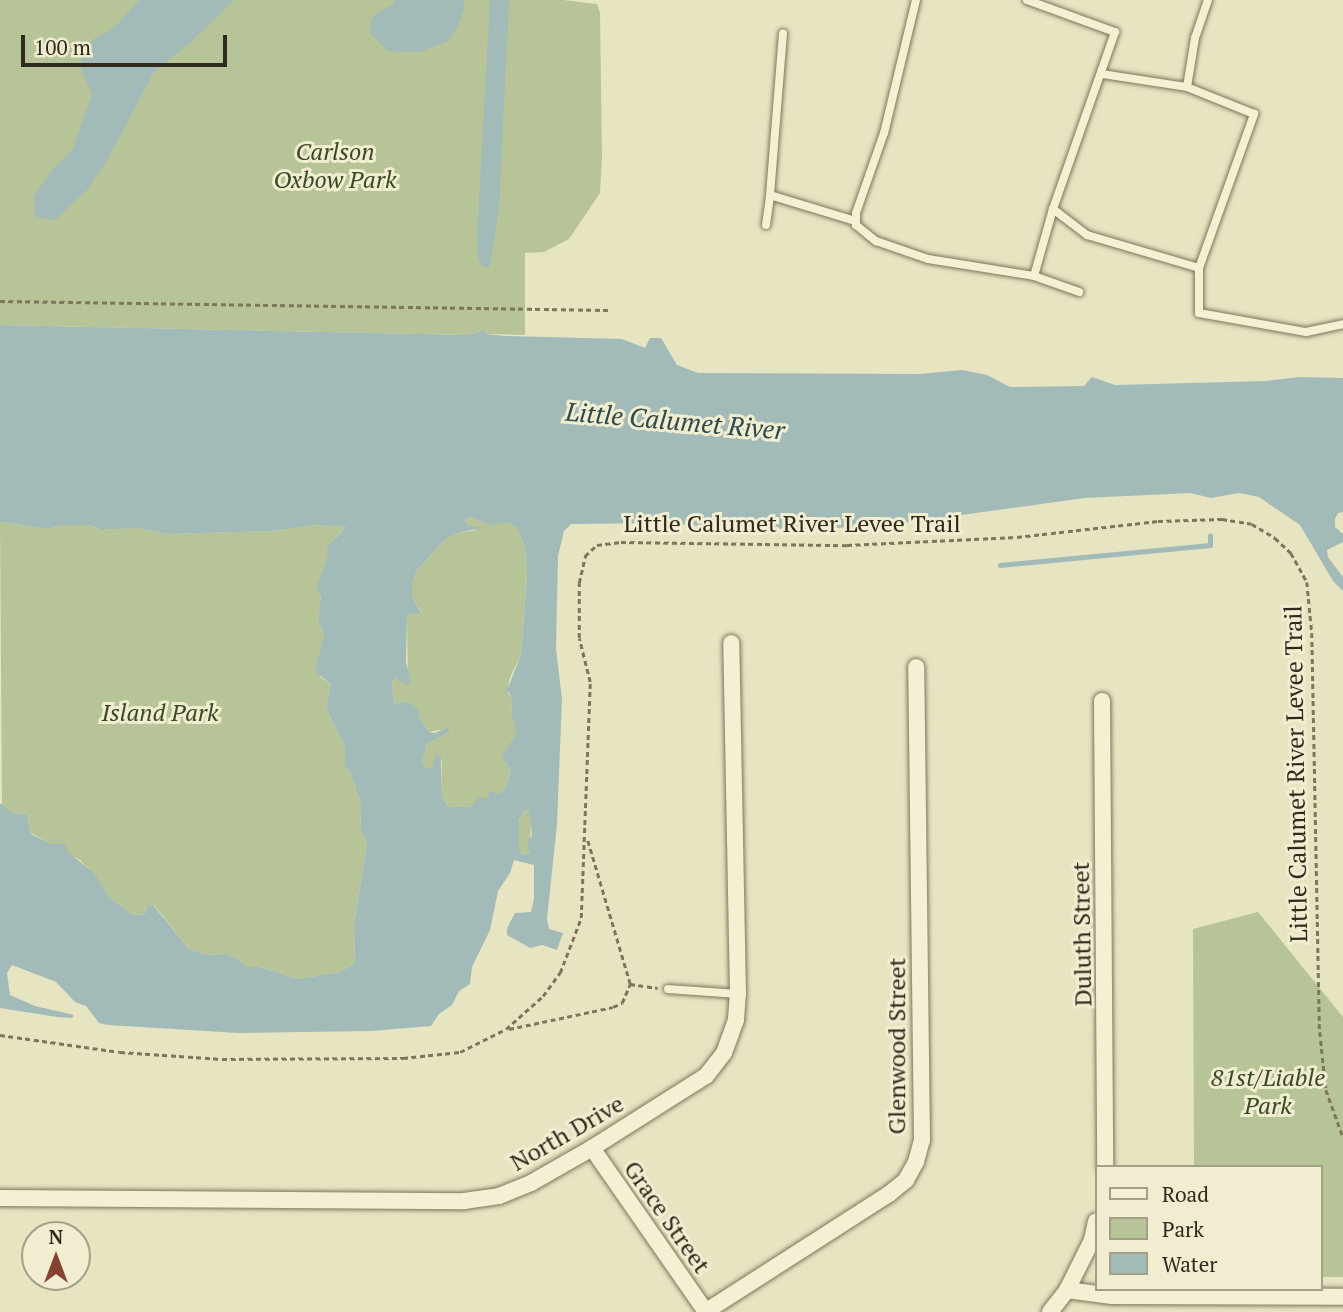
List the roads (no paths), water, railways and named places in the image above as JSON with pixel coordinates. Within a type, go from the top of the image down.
[{"type":"street","name":"North Drive","points":[[0,1198],[464,1201],[499,1196],[531,1183],[592,1149],[706,1076],[724,1054],[736,1020],[738,994],[731,643]]},
{"type":"street","name":"Glenwood Street","points":[[705,1312],[889,1194],[905,1180],[916,1162],[922,1140],[916,667]]},
{"type":"street","name":"Duluth Street","points":[[1102,701],[1105,1165]]},
{"type":"street","name":"Grace Street","points":[[592,1149],[705,1312]]},
{"type":"street","points":[[1050,1312],[1067,1290],[1092,1240],[1094,1230]]},
{"type":"street","points":[[1067,1290],[1196,1304],[1343,1297]]},
{"type":"lane","points":[[855,221],[884,132],[916,0]]},
{"type":"lane","points":[[1027,0],[1115,32],[1053,209],[1034,276]]},
{"type":"lane","points":[[1186,87],[1195,38],[1208,0]]},
{"type":"lane","points":[[766,225],[783,34]]},
{"type":"lane","points":[[1102,74],[1186,87],[1254,114],[1199,268],[1199,313],[1306,332],[1343,324]]},
{"type":"lane","points":[[770,195],[855,221],[860,229],[872,238],[903,251],[951,264],[1034,276],[1079,292]]},
{"type":"lane","points":[[1053,209],[1087,235],[1199,268]]},
{"type":"lane","points":[[668,989],[738,994]]},
{"type":"water","points":[[139,0],[234,0],[191,42],[154,72],[106,162],[87,190],[55,220],[35,217],[34,196],[52,170],[73,149],[92,94],[81,69],[81,47],[117,25]]},
{"type":"water","points":[[395,0],[463,0],[464,7],[457,28],[447,42],[420,52],[388,51],[369,32],[373,16],[392,5]]},
{"type":"water","points":[[490,0],[509,0],[499,208],[491,260],[489,267],[484,267],[478,261],[477,236]]},
{"type":"water","name":"Little Calumet River","points":[[0,325],[467,335],[485,330],[486,334],[505,336],[622,339],[645,348],[650,338],[661,338],[677,365],[698,373],[920,374],[962,370],[987,375],[1010,387],[1084,386],[1092,377],[1115,385],[1266,381],[1299,377],[1343,378],[1343,512],[1338,513],[1335,527],[1343,534],[1343,542],[1327,550],[1328,557],[1343,577],[1343,591],[1333,581],[1300,525],[1259,497],[1239,493],[1211,498],[1190,493],[1085,498],[903,523],[822,529],[716,528],[671,523],[571,524],[564,531],[558,556],[556,649],[562,699],[557,824],[547,919],[549,929],[563,933],[557,950],[542,945],[530,948],[507,935],[507,928],[515,913],[531,912],[534,898],[534,865],[514,860],[510,873],[498,891],[490,930],[472,967],[470,984],[459,991],[452,1005],[439,1014],[431,1026],[372,1031],[238,1033],[108,1025],[99,1023],[86,1006],[75,1002],[56,982],[12,965],[7,973],[10,995],[35,1006],[74,1015],[72,1018],[57,1017],[0,1008],[0,803],[11,813],[27,814],[31,834],[51,844],[65,844],[68,852],[94,873],[110,898],[133,915],[145,914],[147,906],[153,905],[189,949],[207,955],[225,954],[238,958],[246,967],[260,967],[298,979],[340,972],[355,963],[354,923],[367,843],[361,831],[360,801],[350,771],[345,766],[345,747],[326,708],[331,684],[315,672],[324,635],[318,620],[321,595],[316,589],[328,555],[327,547],[346,527],[316,525],[272,531],[168,534],[136,528],[101,530],[90,525],[63,525],[48,529],[0,522]],"holes":[[[470,517],[491,525],[508,522],[517,528],[525,548],[527,573],[521,655],[507,690],[511,696],[512,717],[517,733],[501,757],[511,770],[505,789],[499,794],[490,791],[487,799],[478,797],[471,807],[461,807],[448,806],[442,797],[441,755],[436,755],[432,768],[425,768],[422,763],[427,744],[449,732],[449,727],[434,733],[429,732],[419,718],[419,710],[406,701],[394,704],[392,682],[395,679],[408,685],[411,682],[406,662],[407,616],[412,613],[422,614],[412,597],[412,582],[418,569],[454,534],[480,528],[467,525],[465,520]],[[529,810],[532,835],[527,842],[530,852],[523,855],[519,850],[519,821],[524,811]]]},
{"type":"waterway","points":[[1000,565],[1210,545],[1210,536]]},
{"type":"park label","name":"Carlson Oxbow Park","points":[[335,166]]},
{"type":"park label","name":"Island Park","points":[[160,713]]},
{"type":"park label","name":"81st/Liable Park","points":[[1268,1092]]}]
